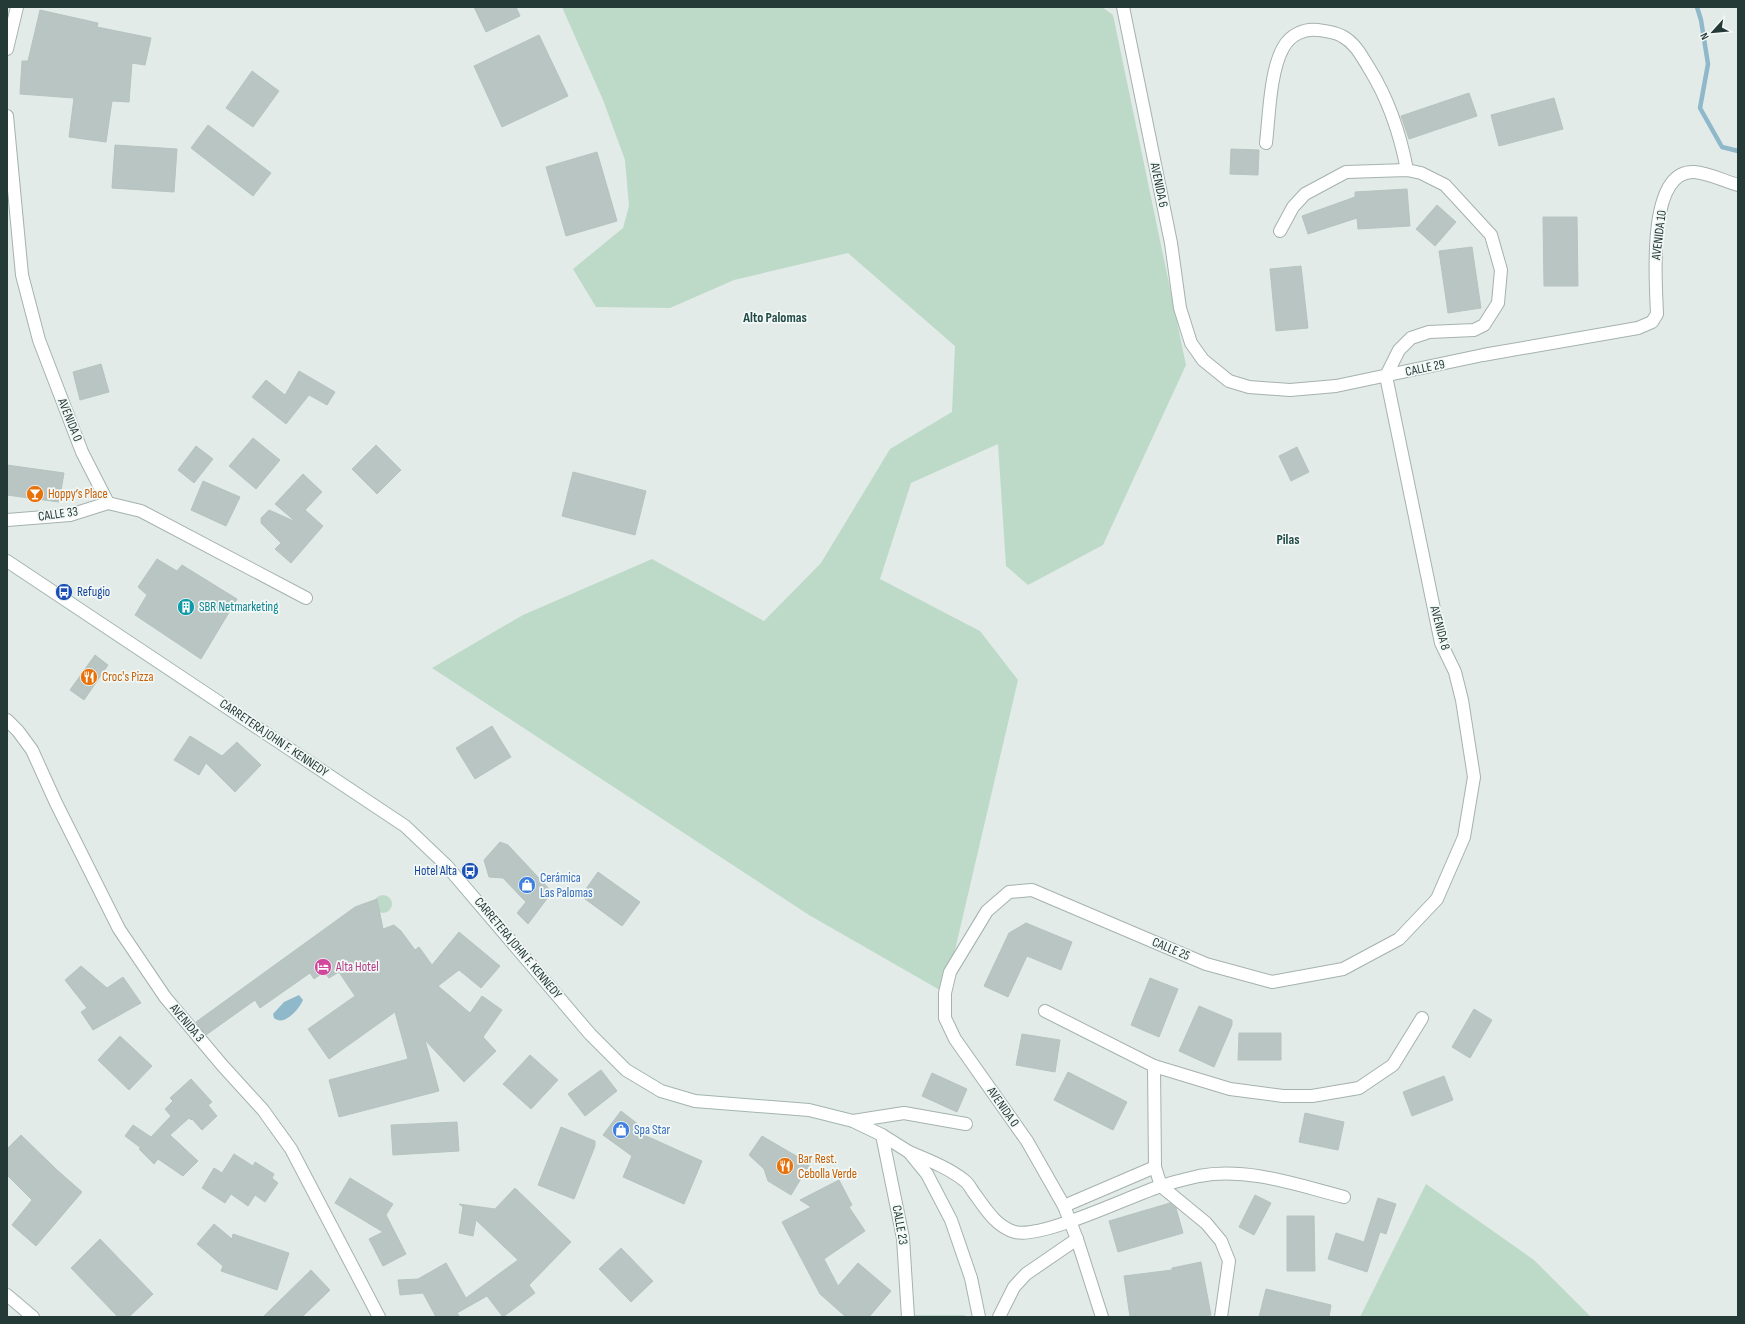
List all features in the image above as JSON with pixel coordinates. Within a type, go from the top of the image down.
[{"type":"street","points":[[7,49],[17,7]]},
{"type":"street","name":"AVENIDA 6","points":[[1123,7],[1171,242],[1180,308],[1191,343],[1203,360]]},
{"type":"street","points":[[1266,144],[1275,67],[1283,48],[1292,36],[1309,29],[1327,31],[1341,35],[1356,47],[1383,90],[1400,136],[1407,170]]},
{"type":"street","name":"AVENIDA 0","points":[[7,116],[22,275],[39,340],[82,452],[108,503]]},
{"type":"street","points":[[1280,231],[1293,207],[1305,194],[1346,172],[1407,170],[1421,173],[1445,185],[1491,235],[1500,270],[1498,303],[1484,325],[1474,330],[1429,332],[1411,338],[1399,350],[1386,376]]},
{"type":"street","name":"AVENIDA 10","points":[[1652,322],[1657,314],[1655,250],[1663,198],[1669,185],[1679,176],[1693,172],[1712,176],[1738,185]]},
{"type":"street","name":"CALLE 29","points":[[1203,360],[1229,381],[1249,387],[1290,390],[1336,386],[1482,355],[1638,328],[1652,322]]},
{"type":"street","name":"AVENIDA 8","points":[[1386,376],[1441,643],[1455,672],[1462,700],[1474,777],[1464,837],[1437,899]]},
{"type":"street","points":[[108,503],[141,511],[306,598]]},
{"type":"street","name":"CALLE 33","points":[[7,520],[70,515],[108,503]]},
{"type":"street","name":"CARRETERA JOHN F. KENNEDY","points":[[7,561],[405,826],[446,865],[590,1034],[626,1070],[661,1091],[695,1101],[809,1110],[853,1121],[882,1135],[909,1152],[927,1174],[951,1220],[971,1278],[979,1317]]},
{"type":"street","name":"AVENIDA 3","points":[[7,720],[18,731],[32,750],[56,803],[119,930],[165,997],[262,1110],[291,1149],[379,1317]]},
{"type":"street","name":"CALLE 25","points":[[945,993],[950,972],[987,911],[1009,892],[1032,890],[1206,964],[1272,982],[1343,969],[1399,938],[1437,899]]},
{"type":"street","name":"AVENIDA 0","points":[[945,993],[944,1018],[954,1039],[1027,1142],[1064,1206],[1077,1239],[1102,1317]]},
{"type":"street","points":[[1045,1011],[1154,1066],[1230,1089],[1283,1096],[1312,1096],[1359,1088],[1393,1064],[1422,1018]]},
{"type":"street","points":[[1154,1066],[1155,1167],[1161,1186],[1206,1223],[1221,1241],[1229,1261],[1221,1317]]},
{"type":"street","points":[[853,1121],[904,1113],[966,1124]]},
{"type":"street","name":"CALLE 23","points":[[882,1135],[903,1238],[908,1317]]},
{"type":"street","points":[[909,1152],[941,1166],[966,1182],[986,1210],[1002,1227],[1016,1232],[1030,1233],[1070,1221],[1161,1186],[1200,1176],[1230,1173],[1260,1176],[1344,1197]]},
{"type":"street","points":[[1064,1206],[1155,1167]]},
{"type":"street","points":[[1000,1317],[1014,1287],[1026,1274],[1077,1239]]},
{"type":"street","points":[[7,1294],[33,1317]]},
{"type":"green space","points":[[562,7],[1102,7],[1113,15],[1186,365],[1103,545],[1028,585],[1006,566],[998,444],[911,483],[880,579],[980,631],[1018,680],[945,993],[809,915],[432,668],[523,615],[652,559],[764,621],[821,563],[890,449],[952,412],[955,346],[848,253],[734,280],[670,308],[596,307],[573,269],[623,228],[629,206],[625,160],[603,100]]},
{"type":"green space","points":[[383,895],[389,898],[392,904],[389,910],[383,913],[377,910],[374,904],[377,898]]},
{"type":"green space","points":[[1426,1184],[1534,1260],[1591,1317],[1360,1317]]},
{"type":"green space","points":[[908,1315],[965,1315],[965,1317],[908,1317]]},
{"type":"water","points":[[299,995],[303,1000],[291,1016],[282,1020],[274,1018],[273,1014],[284,1002]]},
{"type":"building","points":[[474,7],[516,7],[520,16],[486,32]]},
{"type":"building","points":[[40,10],[98,23],[97,27],[151,38],[145,65],[132,63],[129,102],[112,101],[106,142],[69,137],[74,98],[20,94],[22,61],[28,61]]},
{"type":"building","points":[[539,35],[568,96],[502,127],[474,66]]},
{"type":"building","points":[[252,71],[279,91],[253,127],[226,108]]},
{"type":"building","points":[[1469,93],[1477,116],[1409,139],[1401,116]]},
{"type":"building","points":[[1554,98],[1563,129],[1499,146],[1491,115]]},
{"type":"building","points":[[208,125],[271,173],[253,196],[191,148]]},
{"type":"building","points":[[115,145],[177,149],[174,192],[112,188]]},
{"type":"building","points":[[1231,149],[1259,150],[1258,175],[1230,174]]},
{"type":"building","points":[[597,152],[617,221],[566,236],[546,167]]},
{"type":"building","points":[[1407,189],[1410,226],[1358,229],[1357,218],[1308,234],[1302,216],[1355,197],[1355,192]]},
{"type":"building","points":[[1437,205],[1456,222],[1435,246],[1416,229]]},
{"type":"building","points":[[1543,217],[1577,217],[1578,286],[1544,286]]},
{"type":"building","points":[[1472,247],[1481,308],[1448,313],[1439,251]]},
{"type":"building","points":[[1301,266],[1308,328],[1276,331],[1270,269]]},
{"type":"building","points":[[101,364],[109,392],[80,400],[73,372]]},
{"type":"building","points":[[299,371],[335,392],[327,405],[309,395],[286,424],[252,397],[266,380],[285,395]]},
{"type":"building","points":[[253,438],[280,460],[256,489],[229,466]]},
{"type":"building","points":[[376,445],[401,470],[377,494],[352,469]]},
{"type":"building","points":[[196,446],[213,459],[194,483],[178,470]]},
{"type":"building","points":[[1297,447],[1309,472],[1291,481],[1279,456]]},
{"type":"building","points":[[7,465],[64,473],[59,502],[7,495]]},
{"type":"building","points":[[573,472],[646,491],[635,535],[562,516]]},
{"type":"building","points":[[303,474],[322,492],[305,510],[323,526],[291,563],[275,549],[281,543],[261,523],[261,518],[269,510],[296,522],[275,504]]},
{"type":"building","points":[[203,481],[240,497],[226,526],[191,510]]},
{"type":"building","name":"SBR Netmarketing","points":[[157,559],[177,571],[182,565],[237,599],[201,659],[135,615],[147,595],[138,587]]},
{"type":"building","name":"Croc's Pizza","points":[[95,655],[108,665],[84,700],[70,690]]},
{"type":"building","points":[[492,726],[511,757],[475,779],[456,748]]},
{"type":"building","points":[[190,736],[222,756],[237,742],[261,765],[235,792],[206,763],[199,775],[174,760]]},
{"type":"building","name":"Cerámica Las Palomas","points":[[500,842],[508,845],[552,892],[528,924],[517,913],[526,902],[503,878],[489,877],[484,860]]},
{"type":"building","points":[[598,872],[640,902],[622,926],[581,896]]},
{"type":"building","points":[[377,899],[383,929],[394,925],[401,931],[415,950],[419,947],[432,965],[459,932],[500,966],[481,988],[459,970],[438,986],[470,1013],[482,996],[502,1010],[483,1037],[496,1051],[464,1082],[425,1040],[439,1091],[339,1117],[329,1080],[408,1059],[395,1012],[329,1059],[308,1029],[355,996],[339,972],[329,978],[324,972],[314,979],[310,973],[260,1008],[255,1000],[206,1035],[196,1022],[355,907]]},
{"type":"building","points":[[1026,923],[1072,942],[1061,970],[1027,956],[1008,997],[984,986],[1009,933]]},
{"type":"building","points":[[81,966],[107,988],[123,977],[141,1003],[93,1030],[81,1012],[87,1008],[65,980]]},
{"type":"building","points":[[1150,978],[1178,989],[1159,1037],[1131,1025]]},
{"type":"building","points":[[1199,1006],[1232,1020],[1232,1025],[1214,1067],[1179,1051]]},
{"type":"building","points":[[1474,1009],[1492,1020],[1470,1058],[1452,1047]]},
{"type":"building","points":[[1239,1033],[1281,1033],[1281,1060],[1238,1060]]},
{"type":"building","points":[[1022,1034],[1060,1040],[1055,1072],[1016,1065]]},
{"type":"building","points":[[120,1036],[152,1066],[129,1090],[98,1060]]},
{"type":"building","points":[[530,1055],[558,1080],[531,1109],[503,1084]]},
{"type":"building","points":[[601,1070],[617,1091],[585,1116],[568,1094]]},
{"type":"building","points":[[1068,1072],[1127,1102],[1113,1130],[1054,1100]]},
{"type":"building","points":[[932,1073],[967,1089],[957,1112],[922,1096]]},
{"type":"building","points":[[1444,1076],[1453,1100],[1412,1116],[1403,1092]]},
{"type":"building","points":[[191,1079],[212,1102],[208,1105],[217,1116],[202,1130],[192,1119],[191,1120],[189,1118],[170,1135],[198,1161],[183,1176],[158,1159],[154,1164],[139,1149],[141,1148],[125,1136],[133,1125],[151,1137],[171,1116],[165,1109],[173,1101],[170,1098]]},
{"type":"building","points":[[621,1111],[639,1125],[635,1131],[702,1161],[684,1204],[623,1177],[632,1156],[603,1135]]},
{"type":"building","points":[[1305,1113],[1344,1122],[1338,1150],[1299,1142]]},
{"type":"building","points":[[457,1122],[459,1151],[393,1155],[391,1125]]},
{"type":"building","points":[[561,1127],[595,1141],[595,1146],[574,1199],[538,1185]]},
{"type":"building","points":[[21,1135],[82,1192],[36,1246],[12,1225],[32,1200],[7,1175],[7,1149]]},
{"type":"building","name":"Bar Rest. Cebolla Verde","points":[[762,1136],[810,1164],[791,1195],[768,1181],[764,1169],[749,1155]]},
{"type":"building","points":[[234,1154],[253,1166],[255,1162],[274,1174],[272,1178],[278,1183],[265,1202],[255,1195],[248,1206],[231,1194],[225,1203],[202,1188],[214,1168],[222,1173]]},
{"type":"building","points":[[350,1178],[393,1204],[386,1215],[406,1254],[383,1266],[369,1239],[383,1232],[335,1203]]},
{"type":"building","points":[[839,1180],[852,1205],[849,1207],[865,1231],[824,1259],[838,1286],[858,1263],[891,1291],[869,1317],[846,1317],[820,1294],[782,1222],[811,1207],[800,1200]]},
{"type":"building","points":[[515,1188],[571,1242],[529,1285],[535,1293],[503,1317],[487,1296],[457,1313],[460,1317],[436,1317],[423,1293],[400,1295],[398,1280],[418,1279],[446,1263],[466,1298],[518,1260],[476,1220],[473,1236],[459,1233],[463,1207],[459,1204],[495,1209]]},
{"type":"building","points":[[1255,1195],[1271,1203],[1254,1235],[1239,1227]]},
{"type":"building","points":[[1378,1198],[1396,1204],[1386,1234],[1380,1232],[1367,1272],[1328,1259],[1336,1233],[1364,1242]]},
{"type":"building","points":[[1170,1203],[1176,1208],[1183,1233],[1118,1252],[1109,1221]]},
{"type":"building","points":[[1287,1216],[1314,1216],[1315,1271],[1287,1271]]},
{"type":"building","points":[[214,1224],[232,1239],[233,1234],[289,1253],[277,1290],[221,1271],[223,1266],[197,1244]]},
{"type":"building","points":[[100,1239],[153,1294],[129,1317],[118,1317],[71,1268]]},
{"type":"building","points":[[621,1248],[653,1281],[631,1302],[599,1269]]},
{"type":"building","points":[[1201,1262],[1211,1315],[1199,1317],[1130,1317],[1124,1276],[1172,1270],[1172,1268]]},
{"type":"building","points":[[311,1270],[330,1290],[302,1317],[263,1317]]},
{"type":"building","points":[[1266,1289],[1331,1305],[1329,1317],[1259,1317]]},
{"type":"waterway","points":[[1697,7],[1701,20],[1708,64],[1700,108],[1722,147],[1738,151]]},
{"type":"place","name":"Hoppy’s Place","points":[[35,494]]},
{"type":"place","name":"Refugio","points":[[64,592]]},
{"type":"place","name":"SBR Netmarketing","points":[[186,607]]},
{"type":"place","name":"Croc's Pizza","points":[[89,677]]},
{"type":"place","name":"Hotel Alta","points":[[470,871]]},
{"type":"place","name":"Cerámica Las Palomas","points":[[527,885]]},
{"type":"place","name":"Alta Hotel","points":[[323,967]]},
{"type":"place","name":"Spa Star","points":[[621,1130]]},
{"type":"place","name":"Bar Rest. Cebolla Verde","points":[[785,1166]]},
{"type":"district","name":"Alto Palomas","points":[[775,317]]},
{"type":"district","name":"Pilas","points":[[1288,539]]}]
